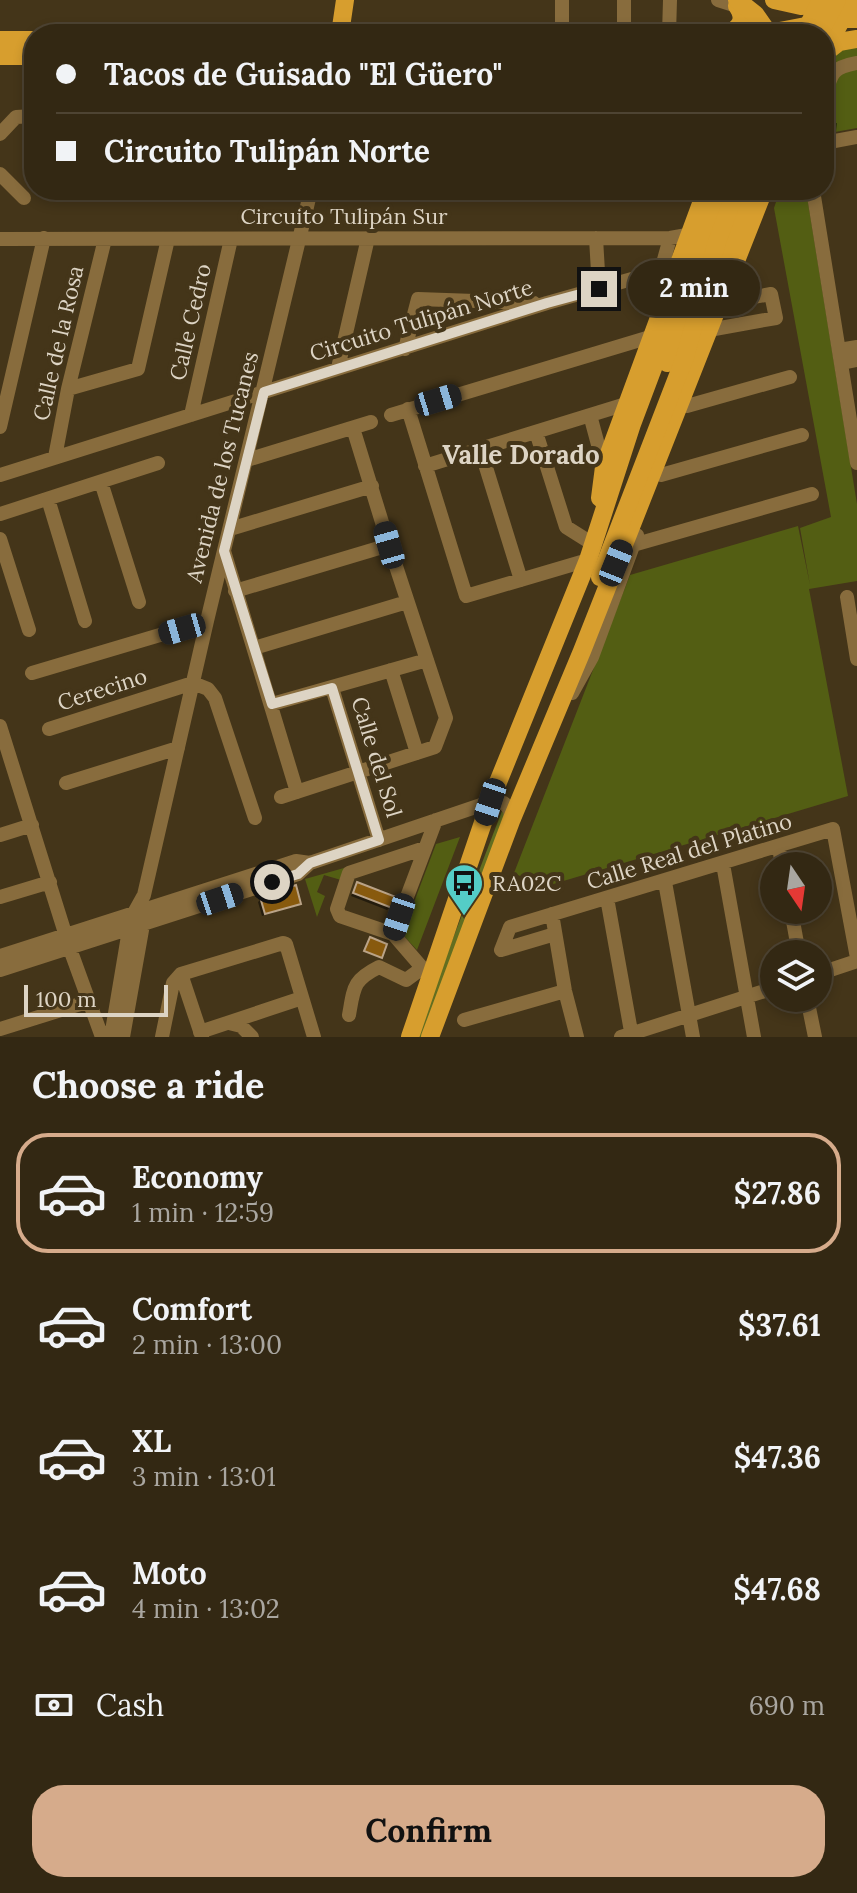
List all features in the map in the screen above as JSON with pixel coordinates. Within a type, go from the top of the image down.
[{"type":"main road","points":[[341,24],[345,0]]},
{"type":"main road","points":[[790,24],[794,2]]},
{"type":"main road","points":[[794,2],[808,16],[799,24]]},
{"type":"main road","points":[[737,3],[764,13],[778,11],[794,2],[841,6]]},
{"type":"main road","points":[[737,3],[773,24]]},
{"type":"main road","points":[[737,3],[743,16],[740,24]]},
{"type":"main road","points":[[806,24],[841,6]]},
{"type":"main road","points":[[834,25],[841,6]]},
{"type":"main road","points":[[834,45],[857,39]]},
{"type":"main road","points":[[0,40],[24,40]]},
{"type":"main road","points":[[0,56],[24,56]]},
{"type":"main road","points":[[600,525],[604,467],[650,337],[679,236],[700,200]]},
{"type":"main road","points":[[600,525],[632,424],[716,200]]},
{"type":"main road","points":[[539,757],[572,649],[685,357],[717,242],[732,200]]},
{"type":"main road","points":[[410,1037],[426,974],[490,802],[600,525],[671,353],[724,252],[744,200]]},
{"type":"main road","points":[[430,1037],[511,821],[760,200]]},
{"type":"street","points":[[562,0],[562,24]]},
{"type":"street","points":[[624,0],[624,24]]},
{"type":"street","points":[[669,24],[670,0]]},
{"type":"street","points":[[718,0],[737,3]]},
{"type":"street","points":[[834,70],[857,63]]},
{"type":"street","points":[[0,134],[16,117],[24,118]]},
{"type":"street","points":[[834,141],[857,137]]},
{"type":"street","points":[[0,174],[24,198]]},
{"type":"street","name":"Avenida de los Tucanes","points":[[139,914],[309,200]]},
{"type":"street","points":[[815,200],[857,463]]},
{"type":"street","name":"Circuito Tulipán Sur","points":[[0,239],[679,236]]},
{"type":"street","points":[[0,427],[44,238]]},
{"type":"street","points":[[338,368],[368,238]]},
{"type":"street","points":[[596,238],[599,289]]},
{"type":"street","name":"Calle de la Rosa","points":[[55,457],[68,389],[105,239]]},
{"type":"street","points":[[68,389],[138,369],[168,239]]},
{"type":"street","name":"Calle Cedro","points":[[191,415],[231,239]]},
{"type":"street","name":"Circuito Tulipán Norte","points":[[0,475],[547,303],[646,275],[665,278]]},
{"type":"street","points":[[539,757],[592,657],[701,367],[709,330],[776,318],[771,294],[720,303]]},
{"type":"street","points":[[405,349],[418,299],[547,303]]},
{"type":"street","points":[[391,415],[650,337]]},
{"type":"street","points":[[840,357],[857,347]]},
{"type":"street","points":[[840,357],[857,360]]},
{"type":"street","points":[[687,406],[790,377]]},
{"type":"street","points":[[425,466],[626,404]]},
{"type":"street","points":[[408,409],[466,596],[521,580],[590,552],[566,527],[536,432]]},
{"type":"street","points":[[590,415],[604,467]]},
{"type":"street","points":[[247,460],[371,422]]},
{"type":"street","points":[[281,797],[435,747],[446,718],[353,428]]},
{"type":"street","points":[[661,475],[802,435]]},
{"type":"street","points":[[480,448],[521,580]]},
{"type":"street","points":[[0,514],[158,463]]},
{"type":"street","points":[[101,482],[139,602]]},
{"type":"street","points":[[230,529],[372,486]]},
{"type":"street","points":[[633,545],[812,494]]},
{"type":"street","points":[[48,499],[85,621]]},
{"type":"street","points":[[0,539],[29,630]]},
{"type":"street","points":[[235,591],[389,545]]},
{"type":"street","points":[[224,551],[297,792]]},
{"type":"street","points":[[847,597],[857,659]]},
{"type":"street","points":[[254,648],[407,602]]},
{"type":"street","points":[[32,673],[207,621]]},
{"type":"street","points":[[272,704],[427,660]]},
{"type":"street","points":[[391,670],[417,753]]},
{"type":"street","points":[[193,683],[208,689],[215,698],[255,818]]},
{"type":"street","name":"Cerecino","points":[[49,729],[193,683]]},
{"type":"street","name":"Calle del Sol","points":[[332,688],[379,840]]},
{"type":"street","points":[[0,726],[7,772],[32,825],[68,942],[102,1037]]},
{"type":"street","points":[[66,783],[178,748]]},
{"type":"street","points":[[0,970],[139,914],[296,861],[310,863],[490,802],[504,803],[510,810],[511,821]]},
{"type":"street","points":[[393,934],[436,820]]},
{"type":"street","points":[[0,835],[32,825]]},
{"type":"street","name":"Calle Real del Platino","points":[[555,934],[501,950],[510,927],[833,829],[857,960]]},
{"type":"street","points":[[779,847],[780,852]]},
{"type":"street","points":[[349,1015],[354,986],[364,975],[379,967],[406,980],[426,974],[393,934],[340,916],[337,909],[349,873],[425,848]]},
{"type":"street","points":[[723,864],[754,1037]]},
{"type":"street","points":[[0,897],[50,882]]},
{"type":"street","points":[[665,882],[693,1037]]},
{"type":"street","points":[[607,898],[628,1036],[760,992]]},
{"type":"street","points":[[111,1037],[139,914]]},
{"type":"street","points":[[123,1037],[139,914]]},
{"type":"street","points":[[552,914],[565,991],[577,1037]]},
{"type":"street","points":[[0,956],[68,942]]},
{"type":"street","points":[[162,1037],[173,983],[181,974],[283,943],[314,1037]]},
{"type":"street","points":[[832,969],[857,960]]},
{"type":"street","points":[[181,974],[201,1034],[302,998]]},
{"type":"street","points":[[464,1020],[565,991]]},
{"type":"street","points":[[0,1029],[90,1001]]},
{"type":"street","points":[[229,1023],[241,1026],[255,1037],[262,1011]]},
{"type":"street","points":[[810,1012],[815,1037]]},
{"type":"green space","points":[[857,46],[857,128],[834,132],[834,58],[838,50]]},
{"type":"green space","points":[[777,200],[808,200],[857,504],[857,581],[809,589],[848,796],[530,891],[526,879],[514,873],[630,575],[798,526],[810,585],[800,528],[831,517],[774,208]]},
{"type":"green space","points":[[502,811],[506,811],[427,1037],[415,1037]]},
{"type":"green space","points":[[460,837],[417,950],[402,934],[436,844]]},
{"type":"green space","points":[[397,853],[341,880],[324,875],[317,892],[325,896],[317,917],[305,879]]},
{"type":"building","points":[[357,882],[396,897],[392,908],[353,893]]},
{"type":"building","points":[[296,885],[301,904],[265,914],[260,897]]},
{"type":"building","points":[[370,937],[387,944],[382,958],[364,951]]},
{"type":"place","name":"RA02C","points":[[464,917]]},
{"type":"district","name":"Valle Dorado","points":[[521,455]]},
{"type":"route","points":[[272,882],[298,874],[310,863],[379,840],[332,688],[272,704],[224,551],[264,392],[599,289]]}]
